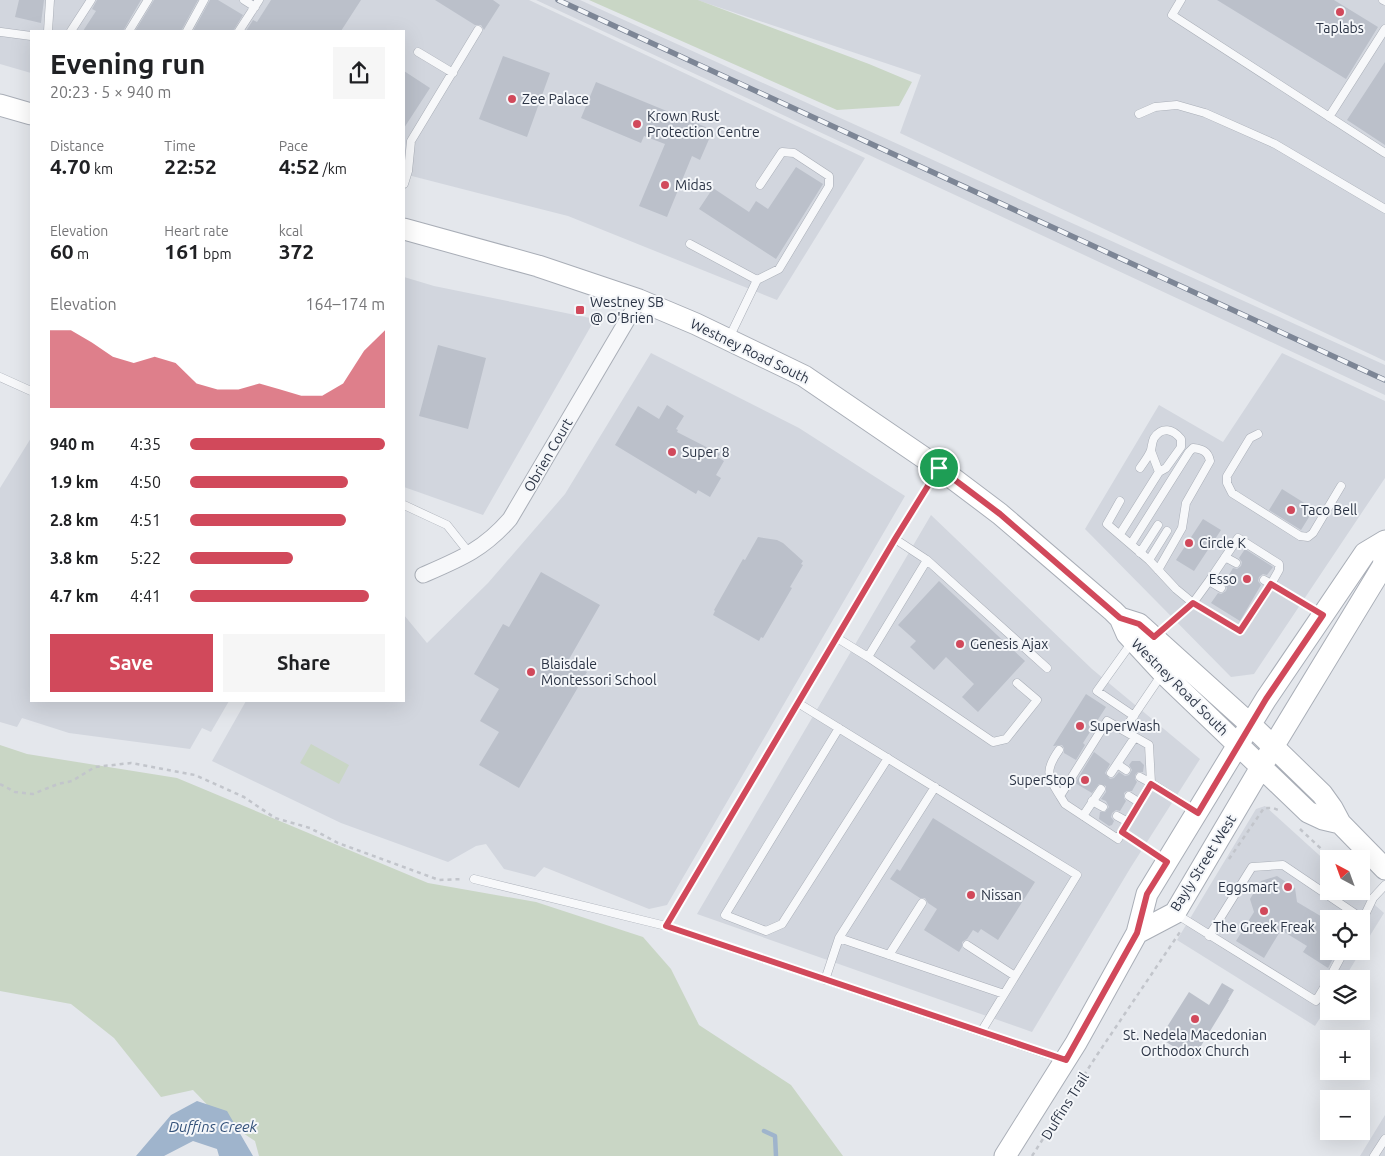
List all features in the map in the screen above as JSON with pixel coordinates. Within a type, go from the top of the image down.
[{"type":"main road","points":[[0,105],[30,114]]},
{"type":"main road","name":"Westney Road South","points":[[405,229],[538,266],[639,300],[696,324],[804,376],[939,468],[1000,514],[1120,618],[1139,624],[1251,725],[1322,794],[1340,823],[1385,869]]},
{"type":"main road","points":[[1005,1156],[1066,1060],[1137,933],[1147,894],[1251,725],[1364,553],[1385,541]]},
{"type":"main road","name":"Bayly Street West","points":[[1137,933],[1175,913],[1383,566],[1385,555]]},
{"type":"main road","name":"Westney Road South","points":[[1120,618],[1127,634],[1163,673],[1308,812],[1323,819],[1340,823]]},
{"type":"street","name":"Obrien Court","points":[[423,575],[470,554],[499,531],[510,518],[639,300]]},
{"type":"lane","points":[[48,30],[50,0]]},
{"type":"lane","points":[[72,30],[90,0]]},
{"type":"lane","points":[[130,30],[148,0]]},
{"type":"lane","points":[[188,30],[204,0]]},
{"type":"lane","points":[[240,30],[257,3],[244,0]]},
{"type":"lane","points":[[1181,0],[1172,15],[1385,153]]},
{"type":"lane","points":[[1329,117],[1385,29]]},
{"type":"lane","points":[[405,181],[408,171],[407,139],[453,73],[478,30]]},
{"type":"lane","points":[[1,32],[30,36]]},
{"type":"lane","points":[[418,52],[453,73]]},
{"type":"lane","points":[[1138,114],[1155,107],[1176,105],[1205,113],[1276,144],[1385,208]]},
{"type":"lane","points":[[728,340],[757,280],[779,269],[830,186],[830,176],[794,153],[782,152],[760,185]]},
{"type":"lane","points":[[690,244],[757,280]]},
{"type":"lane","points":[[0,377],[30,391]]},
{"type":"lane","points":[[1120,534],[1159,472],[1166,468],[1181,447],[1181,438],[1169,430],[1160,431],[1154,439],[1151,451],[1140,468]]},
{"type":"lane","points":[[1258,434],[1250,438],[1227,476],[1227,483],[1232,494],[1300,536],[1308,536],[1313,533],[1341,486]]},
{"type":"lane","points":[[1131,544],[1188,452],[1193,448],[1202,449],[1209,455],[1210,461],[1186,503],[1182,528],[1158,570]]},
{"type":"lane","points":[[1151,451],[1159,472]]},
{"type":"lane","points":[[666,926],[939,468]]},
{"type":"lane","points":[[1120,502],[1107,524],[1131,544],[1176,589],[1193,603],[1240,631],[1252,607],[1268,582],[1279,570],[1279,564],[1238,538],[1193,603],[1154,637]]},
{"type":"lane","points":[[405,506],[447,525],[470,554]]},
{"type":"lane","points":[[1140,553],[1158,525]]},
{"type":"lane","points":[[1148,560],[1167,531]]},
{"type":"lane","points":[[895,539],[927,560],[1047,668]]},
{"type":"lane","points":[[1225,557],[1236,563]]},
{"type":"lane","points":[[868,657],[927,560]]},
{"type":"lane","points":[[1209,581],[1221,588]]},
{"type":"lane","points":[[1268,582],[1323,615]]},
{"type":"lane","points":[[836,638],[868,657],[993,742],[1006,740],[1037,700],[1017,683]]},
{"type":"lane","points":[[1133,640],[1095,695],[1134,716]]},
{"type":"lane","points":[[1124,730],[1163,673]]},
{"type":"lane","points":[[798,703],[1077,875],[981,1032]]},
{"type":"lane","points":[[1059,750],[1050,763],[1050,780],[1060,796],[1065,804],[1118,839],[1151,784],[1148,745],[1107,721],[1060,796]]},
{"type":"lane","points":[[839,728],[725,915],[766,931],[782,924],[888,758]]},
{"type":"lane","points":[[1111,773],[1135,737]]},
{"type":"lane","points":[[1117,764],[1126,770]]},
{"type":"lane","points":[[1140,777],[1198,813]]},
{"type":"lane","points":[[825,980],[839,938],[935,787]]},
{"type":"lane","points":[[1082,816],[1101,789]]},
{"type":"lane","points":[[1129,796],[1140,803]]},
{"type":"lane","points":[[1092,801],[1103,807]]},
{"type":"lane","points":[[1118,816],[1128,822]]},
{"type":"lane","points":[[1122,832],[1167,862]]},
{"type":"lane","points":[[1209,936],[1252,867],[1283,865],[1348,910]]},
{"type":"lane","points":[[474,879],[666,926],[1066,1060]]},
{"type":"lane","points":[[1367,910],[1373,898],[1385,884]]},
{"type":"lane","points":[[889,954],[922,903]]},
{"type":"lane","points":[[1175,913],[1209,936],[1316,1001],[1320,994]]},
{"type":"lane","points":[[839,938],[1004,994]]},
{"type":"lane","points":[[967,945],[1015,976]]},
{"type":"lane","points":[[1374,1156],[1385,1139]]},
{"type":"path","points":[[0,784],[15,792],[33,794],[58,784],[72,782],[95,767],[130,763],[195,775],[244,797],[275,818],[310,828],[338,844],[438,880],[474,879]]},
{"type":"path","points":[[1264,808],[1273,808],[1281,812]]},
{"type":"path","points":[[1296,825],[1322,850]]},
{"type":"path","name":"Duffins Trail","points":[[1032,1156],[1097,1055]]},
{"type":"shaded area","points":[[0,0],[529,0],[865,158],[777,300],[568,216],[405,174],[405,30],[30,30],[30,73],[0,64]]},
{"type":"shaded area","points":[[536,0],[580,0],[1385,365],[1385,395]]},
{"type":"shaded area","points":[[697,0],[1385,0],[1385,361],[900,133],[921,75]]},
{"type":"shaded area","points":[[405,277],[434,286],[595,319],[483,515],[405,487]]},
{"type":"shaded area","points":[[651,353],[799,428],[905,496],[667,905],[649,909],[544,867],[535,877],[504,869],[486,844],[476,846],[448,862],[341,823],[212,761],[245,702],[405,702],[405,616],[427,643],[488,583],[565,494]]},
{"type":"shaded area","points":[[1282,353],[1385,401],[1385,478],[1254,674],[1231,677],[1085,529],[1159,405],[1223,442]]},
{"type":"shaded area","points":[[30,440],[30,702],[228,702],[211,732],[202,728],[190,749],[69,733],[22,718],[17,727],[0,722],[0,488]]},
{"type":"shaded area","points":[[931,515],[1092,669],[1200,759],[1131,867],[1032,1032],[697,914]]},
{"type":"shaded area","points":[[1265,806],[1320,856],[1320,900],[1369,900],[1384,913],[1370,936],[1370,910],[1320,910],[1320,960],[1356,960],[1349,970],[1320,970],[1320,1018],[1315,1026],[1177,940],[1256,809]]},
{"type":"shaded area","points":[[1385,1115],[1385,1156],[1360,1156]]},
{"type":"green space","points":[[589,0],[698,0],[912,82],[899,106],[837,110]]},
{"type":"green space","points":[[311,744],[349,765],[339,784],[300,763]]},
{"type":"green space","points":[[0,745],[27,754],[177,778],[428,883],[536,902],[643,937],[671,969],[699,1025],[791,1085],[843,1156],[259,1156],[255,1141],[220,1118],[193,1090],[161,1097],[114,1038],[71,1004],[0,991]]},
{"type":"water","name":"Duffins Creek","points":[[197,1101],[227,1111],[253,1156],[219,1156],[217,1149],[193,1141],[164,1156],[136,1156],[171,1115]]},
{"type":"building","points":[[19,0],[44,0],[41,23],[15,17]]},
{"type":"building","points":[[97,0],[141,0],[124,30],[84,30],[96,11],[92,9]]},
{"type":"building","points":[[154,0],[198,0],[182,30],[136,30]]},
{"type":"building","points":[[210,0],[218,0],[243,15],[234,30],[194,30]]},
{"type":"building","points":[[271,0],[361,0],[342,30],[247,30],[253,20],[257,22]]},
{"type":"building","points":[[435,0],[493,0],[500,5],[484,30],[481,25],[475,25]]},
{"type":"building","points":[[1217,0],[1334,0],[1378,27],[1346,79]]},
{"type":"building","points":[[503,56],[550,73],[527,137],[479,119]]},
{"type":"building","points":[[1385,62],[1385,145],[1347,120]]},
{"type":"building","points":[[405,72],[430,88],[405,126]]},
{"type":"building","points":[[596,82],[713,130],[700,160],[692,156],[667,217],[639,206],[665,144],[644,136],[641,143],[581,118]]},
{"type":"building","points":[[796,167],[823,184],[776,259],[699,209],[713,188],[749,212],[756,201],[768,209]]},
{"type":"building","points":[[438,345],[486,358],[468,429],[419,416]]},
{"type":"building","name":"Super 8","points":[[667,405],[684,416],[676,429],[678,430],[677,432],[720,454],[718,457],[724,461],[716,475],[721,478],[710,497],[698,490],[696,494],[615,445],[638,406],[659,419]]},
{"type":"building","name":"Taco Bell","points":[[1282,489],[1314,509],[1301,530],[1269,510]]},
{"type":"building","points":[[1203,519],[1221,530],[1194,571],[1176,560]]},
{"type":"building","points":[[758,537],[777,540],[783,543],[803,561],[801,564],[803,565],[790,587],[792,588],[763,638],[761,637],[759,641],[713,615],[743,559],[745,560]]},
{"type":"building","points":[[1245,549],[1273,567],[1267,575],[1263,574],[1259,577],[1258,581],[1261,585],[1240,621],[1211,603],[1218,593],[1221,594],[1226,591],[1227,588],[1224,583],[1233,568],[1237,569],[1241,566],[1242,562],[1239,558]]},
{"type":"building","points":[[541,572],[600,605],[568,661],[587,672],[519,788],[479,765],[499,732],[480,721],[499,689],[474,674],[503,624],[509,627]]},
{"type":"building","name":"Genesis Ajax","points":[[939,581],[1025,661],[978,712],[962,697],[974,684],[946,657],[934,670],[910,647],[916,641],[898,625]]},
{"type":"building","name":"SuperWash","points":[[1086,694],[1106,707],[1083,743],[1085,745],[1076,760],[1064,753],[1062,745],[1053,746]]},
{"type":"building","points":[[1094,752],[1110,764],[1105,773],[1110,779],[1114,778],[1119,772],[1125,776],[1129,775],[1132,770],[1129,765],[1132,761],[1140,761],[1144,765],[1143,772],[1138,772],[1135,775],[1137,782],[1132,791],[1124,793],[1126,801],[1120,811],[1116,810],[1112,813],[1111,817],[1114,821],[1109,826],[1099,819],[1100,812],[1105,812],[1109,807],[1106,801],[1101,799],[1106,792],[1106,786],[1099,784],[1092,793],[1075,783]]},
{"type":"building","name":"Nissan","points":[[933,818],[1035,882],[998,940],[981,929],[978,933],[973,930],[967,939],[962,942],[959,952],[924,930],[937,909],[928,903],[925,898],[920,898],[890,879],[897,869],[900,871]]},
{"type":"building","points":[[1277,876],[1295,888],[1297,902],[1320,916],[1320,960],[1332,960],[1328,968],[1303,952],[1307,946],[1281,930],[1264,958],[1236,941],[1254,912],[1250,899],[1261,881]]},
{"type":"building","name":"St. Nedela Macedonian Orthodox Church","points":[[1222,983],[1234,990],[1193,1059],[1160,1038],[1189,992],[1209,1005]]},
{"type":"waterway","points":[[764,1131],[775,1136],[776,1156]]},
{"type":"railway","points":[[558,0],[1385,380]]},
{"type":"place","name":"Taplabs","points":[[1340,12]]},
{"type":"place","name":"Zee Palace","points":[[512,99]]},
{"type":"place","name":"Krown Rust Protection Centre","points":[[637,124]]},
{"type":"place","name":"Midas","points":[[665,185]]},
{"type":"place","name":"Westney SB @ O'Brien","points":[[580,310]]},
{"type":"place","name":"Super 8","points":[[672,452]]},
{"type":"place","name":"Taco Bell","points":[[1291,510]]},
{"type":"place","name":"Circle K","points":[[1189,543]]},
{"type":"place","name":"Esso","points":[[1247,579]]},
{"type":"place","name":"Genesis Ajax","points":[[960,644]]},
{"type":"place","name":"Blaisdale Montessori School","points":[[531,672]]},
{"type":"place","name":"SuperWash","points":[[1080,726]]},
{"type":"place","name":"SuperStop","points":[[1085,780]]},
{"type":"place","name":"Eggsmart","points":[[1288,887]]},
{"type":"place","name":"Nissan","points":[[971,895]]},
{"type":"place","name":"The Greek Freak","points":[[1264,911]]},
{"type":"place","name":"St. Nedela Macedonian Orthodox Church","points":[[1195,1019]]},
{"type":"route","points":[[939,468],[1000,514],[1120,618],[1139,624],[1154,637],[1193,603],[1240,631],[1271,584],[1323,615],[1266,699],[1198,813],[1151,784],[1122,832],[1167,862],[1147,894],[1137,933],[1066,1060],[666,926],[922,493],[939,468]]}]
